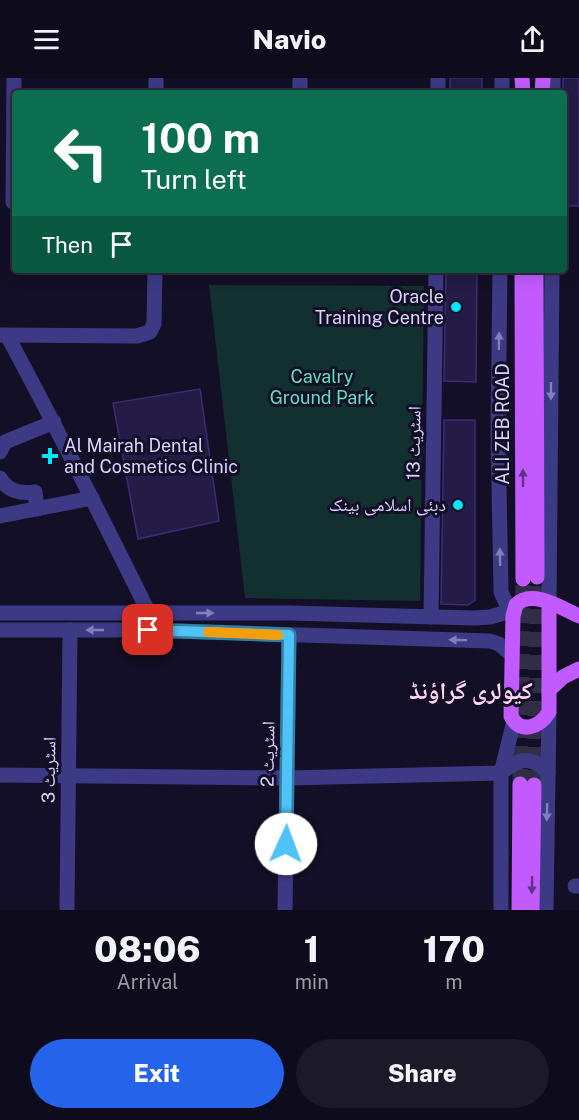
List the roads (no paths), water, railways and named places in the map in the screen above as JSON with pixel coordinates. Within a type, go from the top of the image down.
[{"type":"main road","name":"ALI ZEB ROAD","points":[[522,273],[530,578],[536,273]]},
{"type":"main road","points":[[549,604],[549,712],[535,727],[521,726],[511,716],[514,610],[520,601],[536,599],[549,604],[579,616]]},
{"type":"main road","points":[[549,690],[563,677],[579,669]]},
{"type":"main road","points":[[519,910],[527,784],[532,910]]},
{"type":"street","points":[[9,202],[12,128]]},
{"type":"street","points":[[4,336],[137,336],[150,332],[154,324],[155,273]]},
{"type":"street","name":"اسٹریٹ 13","points":[[431,617],[436,273]]},
{"type":"street","points":[[500,273],[498,431],[501,592],[507,605],[514,610]]},
{"type":"street","points":[[549,604],[552,273]]},
{"type":"street","points":[[4,336],[54,422],[92,498],[148,613],[148,630]]},
{"type":"street","points":[[0,452],[5,441],[54,422]]},
{"type":"street","points":[[0,478],[9,488],[24,493],[35,492],[38,509]]},
{"type":"street","points":[[0,516],[92,498]]},
{"type":"street","points":[[0,613],[289,613],[483,618],[514,610]]},
{"type":"street","points":[[0,630],[148,630],[490,641],[499,644],[512,655]]},
{"type":"street","name":"اسٹریٹ 3","points":[[67,910],[70,630]]},
{"type":"street","name":"اسٹریٹ 2","points":[[285,910],[289,635]]},
{"type":"street","points":[[546,910],[549,712]]},
{"type":"street","points":[[501,910],[501,773],[514,721]]},
{"type":"street","points":[[0,775],[288,778],[501,773],[512,763],[522,760],[539,764],[548,772]]},
{"type":"tunnel","points":[[534,785],[537,577]]},
{"type":"tunnel","points":[[520,784],[523,579]]},
{"type":"place","name":"Oracle Training Centre","points":[[456,307]]},
{"type":"place","name":"Al Mairah Dental and Cosmetics Clinic","points":[[50,456]]},
{"type":"place","name":"دبئی اسلامی بینک","points":[[458,505]]},
{"type":"district","name":"کیولری گراؤنڈ","points":[[471,691]]},
{"type":"park label","name":"Cavalry Ground Park","points":[[322,387]]}]
